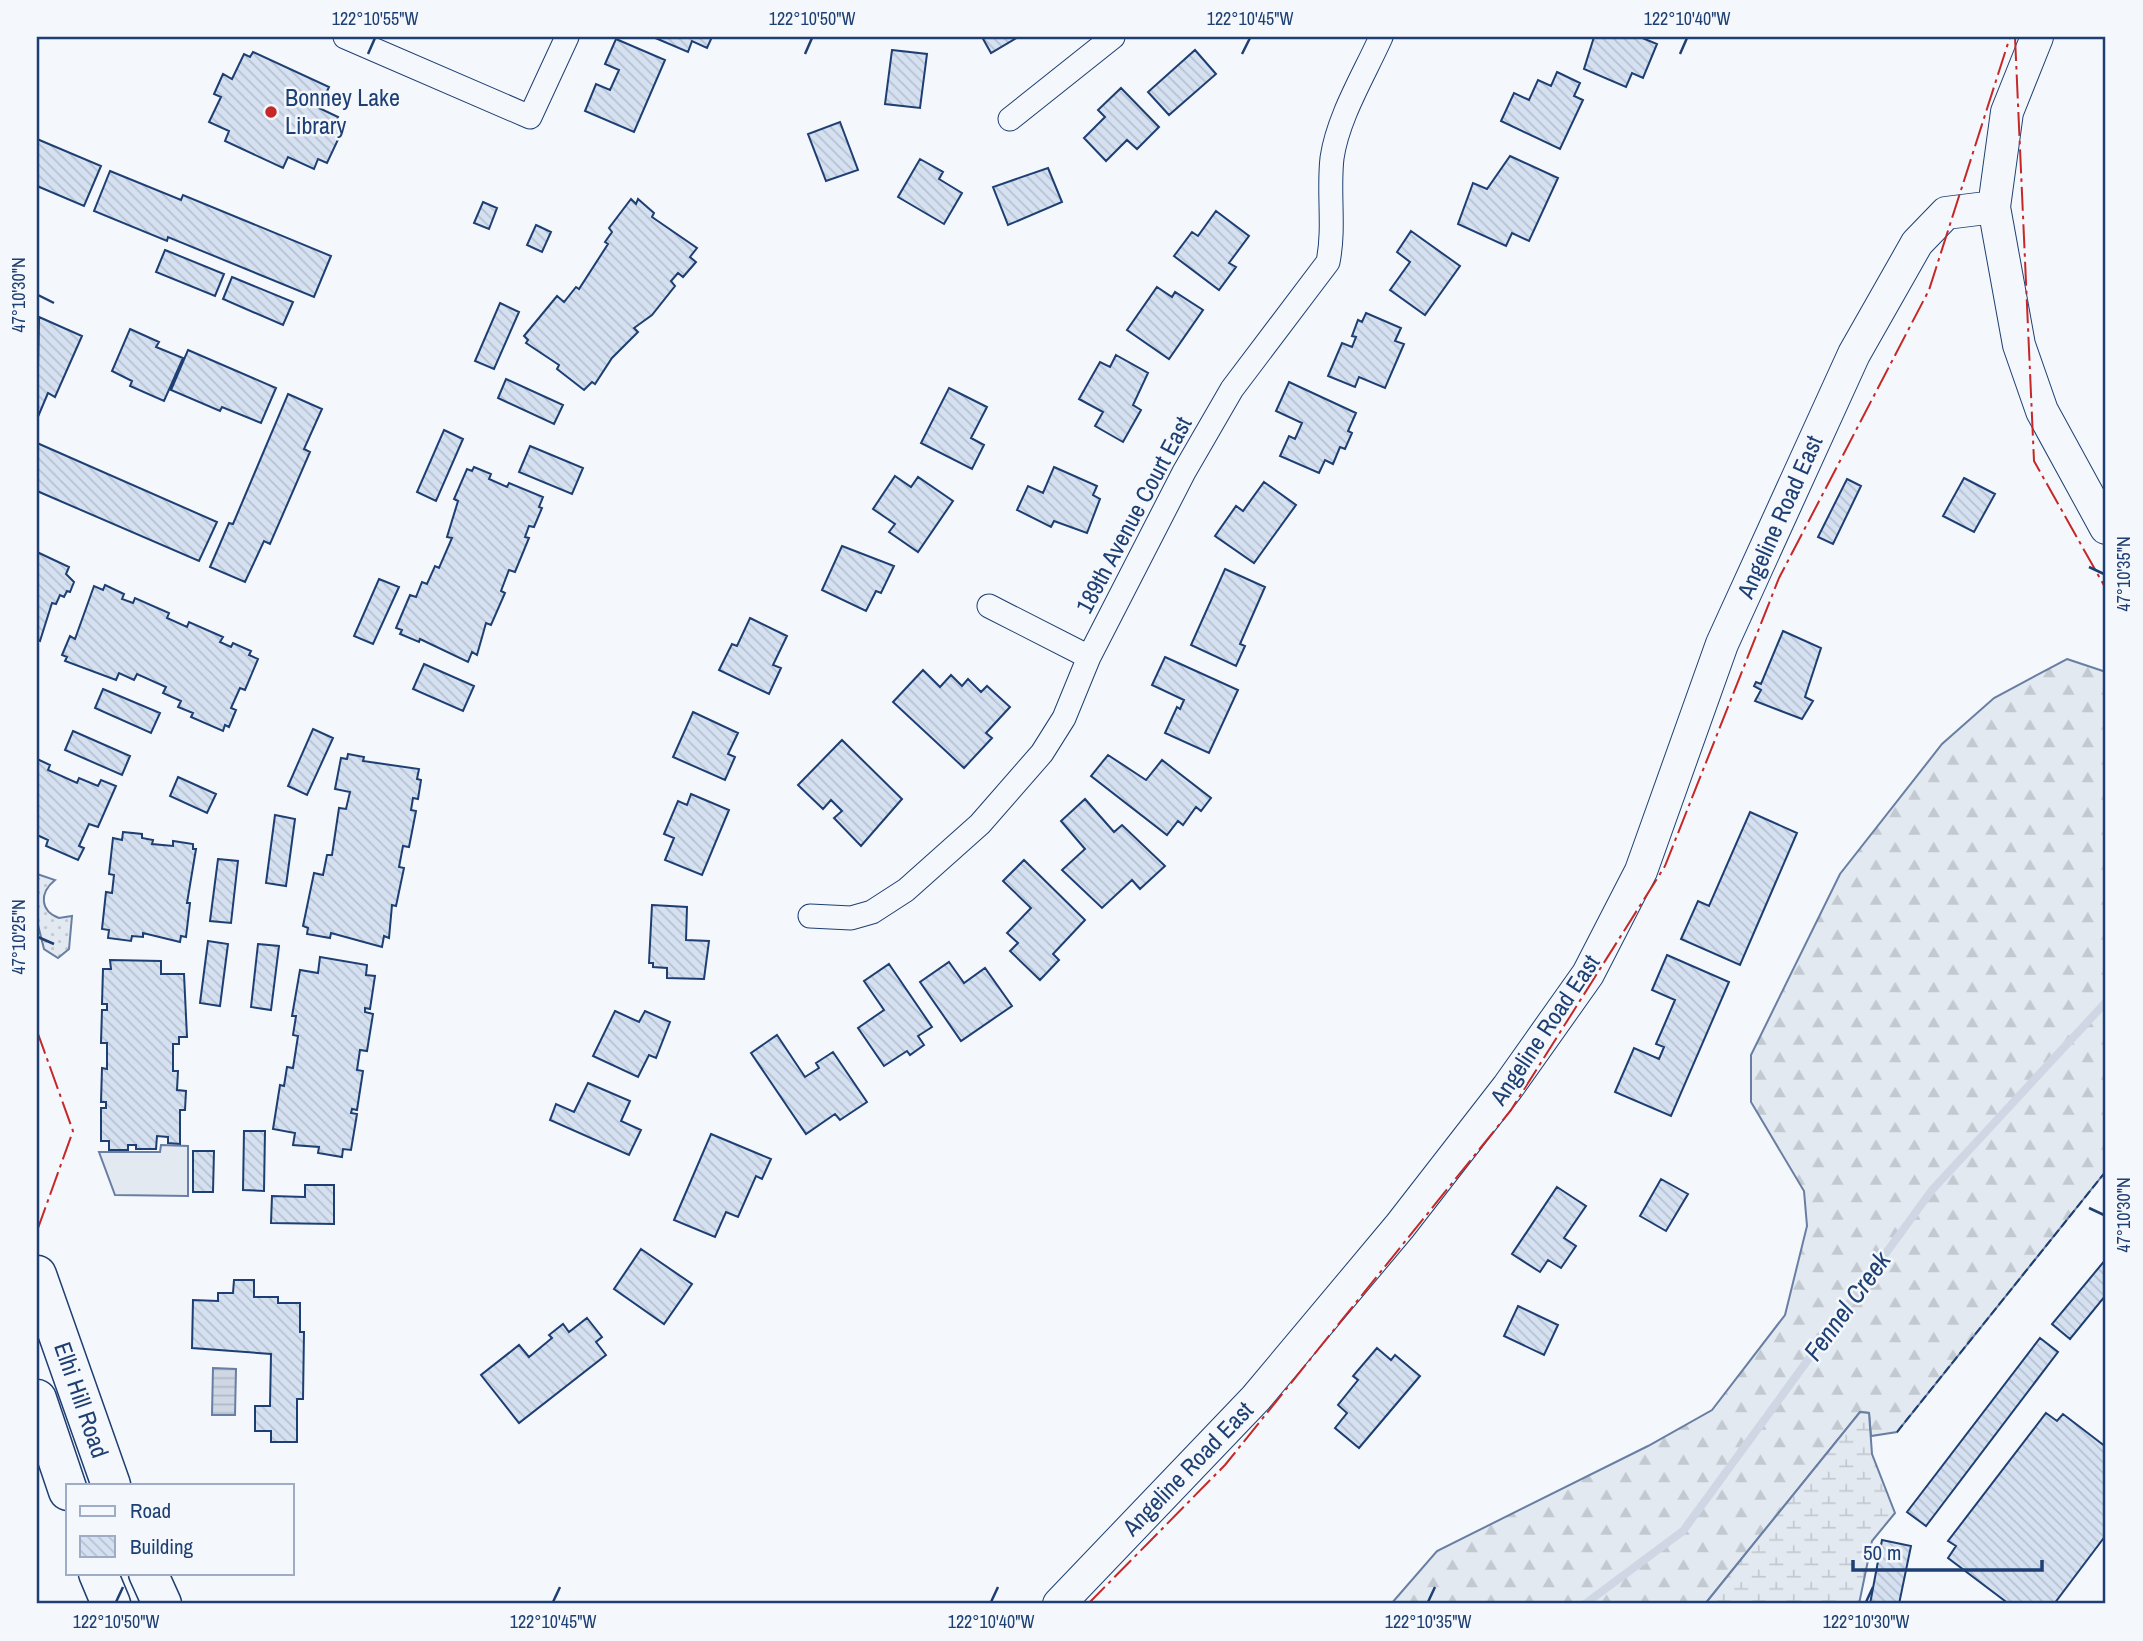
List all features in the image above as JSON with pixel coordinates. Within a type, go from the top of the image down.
[{"type":"highway","name":"Elhi Hill Road","points":[[37,1275],[111,1484]]},
{"type":"highway","name":"Elhi Hill Road","points":[[37,1399],[66,1486]]},
{"type":"highway","points":[[98,1574],[111,1604]]},
{"type":"highway","points":[[148,1574],[162,1604]]},
{"type":"street","points":[[345,37],[530,117],[566,37]]},
{"type":"street","points":[[1010,120],[1113,37]]},
{"type":"street","name":"189th Avenue Court East","points":[[810,916],[851,918],[872,912],[906,890],[971,833],[1008,795],[1042,753],[1064,718],[1089,657],[1184,472],[1232,388],[1328,262],[1332,241],[1332,161],[1336,137],[1381,37]]},
{"type":"street","points":[[2037,37],[2007,112],[1994,207],[2009,299],[2022,356],[2042,411],[2106,528]]},
{"type":"street","name":"Angeline Road East","points":[[1059,1604],[1256,1398],[1400,1226],[1508,1087],[1588,974],[1641,871],[1722,644],[1854,354],[1917,243],[1946,212],[1994,207]]},
{"type":"street","points":[[989,606],[1089,657]]},
{"type":"green space","points":[[2067,659],[2106,672],[2106,1171],[1897,1432],[1871,1436],[1869,1413],[1860,1412],[1705,1604],[1391,1604],[1437,1551],[1648,1446],[1712,1410],[1785,1315],[1807,1226],[1804,1191],[1751,1102],[1751,1055],[1840,874],[1942,744],[1994,698]]},
{"type":"green space","points":[[37,874],[55,880],[44,896],[48,911],[59,918],[72,916],[69,949],[58,958],[44,949],[37,921]]},
{"type":"green space","points":[[161,1145],[188,1146],[188,1196],[115,1195],[99,1152],[160,1152]]},
{"type":"green space","points":[[1860,1412],[1869,1413],[1872,1454],[1895,1513],[1872,1541],[1859,1604],[1705,1604]]},
{"type":"shaded area","points":[[213,1368],[236,1369],[235,1415],[212,1415]]},
{"type":"building","points":[[653,37],[712,37],[707,48],[692,41],[688,52]]},
{"type":"building","points":[[982,37],[1018,37],[991,53]]},
{"type":"building","points":[[1594,37],[1640,37],[1657,44],[1643,78],[1632,73],[1626,87],[1584,69]]},
{"type":"building","points":[[616,39],[665,60],[634,132],[585,111],[596,84],[610,90],[619,70],[605,64]]},
{"type":"building","points":[[892,50],[927,54],[920,108],[885,104]]},
{"type":"building","points":[[1195,50],[1216,74],[1169,115],[1148,92]]},
{"type":"building","name":"Bonney Lake Library","points":[[253,52],[329,87],[319,108],[338,117],[334,124],[343,129],[327,163],[318,159],[314,169],[288,157],[283,168],[225,141],[229,131],[209,122],[221,97],[214,94],[223,74],[232,79],[244,54],[250,57]]},
{"type":"building","points":[[1557,72],[1580,83],[1574,96],[1583,100],[1560,149],[1501,121],[1514,93],[1529,100],[1538,80],[1551,86]]},
{"type":"building","points":[[1121,88],[1159,127],[1137,149],[1127,140],[1106,161],[1084,138],[1105,117],[1098,110]]},
{"type":"building","points":[[840,122],[858,170],[826,181],[808,134]]},
{"type":"building","points":[[37,139],[101,166],[84,206],[37,186]]},
{"type":"building","points":[[1510,156],[1558,178],[1529,241],[1512,233],[1506,246],[1458,224],[1473,183],[1487,189]]},
{"type":"building","points":[[920,159],[943,172],[939,179],[962,193],[944,224],[898,197]]},
{"type":"building","points":[[1048,168],[1062,202],[1008,225],[993,187]]},
{"type":"building","points":[[110,171],[181,200],[183,195],[331,256],[314,297],[168,237],[167,241],[94,211]]},
{"type":"building","points":[[631,199],[636,204],[638,199],[654,213],[652,217],[697,248],[690,257],[696,262],[683,277],[678,273],[671,281],[675,286],[652,315],[634,328],[638,332],[612,358],[595,384],[592,382],[584,390],[557,369],[559,365],[526,343],[528,340],[524,336],[557,296],[564,302],[576,287],[579,289],[608,244],[605,242],[612,232],[609,228]]},
{"type":"building","points":[[483,202],[497,208],[489,229],[474,223]]},
{"type":"building","points":[[1216,211],[1249,236],[1229,263],[1236,267],[1219,290],[1174,256],[1192,232],[1198,236]]},
{"type":"building","points":[[536,225],[551,232],[542,252],[527,245]]},
{"type":"building","points":[[1411,231],[1460,266],[1425,315],[1390,290],[1410,262],[1397,252]]},
{"type":"building","points":[[165,250],[224,274],[215,296],[156,272]]},
{"type":"building","points":[[232,277],[293,302],[283,325],[223,299]]},
{"type":"building","points":[[1157,287],[1172,297],[1175,292],[1203,310],[1169,359],[1127,330]]},
{"type":"building","points":[[500,303],[519,312],[494,369],[475,361]]},
{"type":"building","points":[[1366,313],[1401,328],[1395,341],[1404,344],[1385,388],[1359,377],[1355,387],[1328,376],[1342,343],[1352,347],[1356,337],[1352,336],[1358,320],[1362,322]]},
{"type":"building","points":[[39,317],[82,336],[55,397],[48,393],[37,419]]},
{"type":"building","points":[[130,329],[159,342],[156,347],[183,358],[164,401],[130,386],[132,381],[112,371]]},
{"type":"building","points":[[188,350],[276,388],[261,423],[222,407],[220,411],[171,390]]},
{"type":"building","points":[[1116,355],[1148,373],[1133,405],[1141,410],[1123,442],[1095,426],[1103,412],[1079,399],[1100,362],[1110,367]]},
{"type":"building","points":[[506,379],[563,405],[554,424],[498,398]]},
{"type":"building","points":[[1289,382],[1356,413],[1348,431],[1352,433],[1345,449],[1340,447],[1333,464],[1325,460],[1319,473],[1280,456],[1289,436],[1295,439],[1302,423],[1276,411]]},
{"type":"building","points":[[949,388],[987,407],[971,438],[984,445],[972,469],[921,443]]},
{"type":"building","points":[[288,394],[322,409],[304,449],[310,452],[270,544],[264,541],[245,582],[210,567],[229,523],[233,524]]},
{"type":"building","points":[[444,430],[463,439],[436,501],[417,492]]},
{"type":"building","points":[[37,443],[217,522],[199,561],[37,491]]},
{"type":"building","points":[[530,446],[583,468],[572,494],[519,472]]},
{"type":"building","points":[[474,467],[491,474],[489,479],[507,487],[509,483],[543,497],[539,507],[542,508],[534,527],[529,526],[525,537],[529,538],[515,572],[509,570],[501,591],[505,593],[491,625],[486,623],[477,655],[472,652],[468,662],[420,639],[419,642],[400,634],[402,630],[396,628],[410,595],[416,597],[422,582],[427,584],[435,566],[439,568],[452,538],[447,537],[458,501],[454,499],[467,469],[472,471]]},
{"type":"building","points":[[1054,467],[1097,486],[1093,495],[1100,499],[1087,533],[1054,521],[1051,527],[1017,510],[1028,486],[1043,493]]},
{"type":"building","points":[[895,476],[911,487],[918,477],[953,501],[918,552],[889,532],[895,524],[873,509]]},
{"type":"building","points":[[1964,478],[1995,494],[1974,532],[1943,516]]},
{"type":"building","points":[[1847,479],[1861,486],[1833,544],[1818,537]]},
{"type":"building","points":[[1264,482],[1296,505],[1254,563],[1215,536],[1236,506],[1243,511]]},
{"type":"building","points":[[842,546],[894,566],[881,593],[876,591],[866,611],[822,590]]},
{"type":"building","points":[[37,552],[69,567],[66,574],[74,582],[70,592],[67,591],[64,597],[60,595],[56,604],[52,603],[40,641],[37,639]]},
{"type":"building","points":[[1225,569],[1265,587],[1240,644],[1245,646],[1236,666],[1191,645]]},
{"type":"building","points":[[379,579],[399,587],[373,644],[354,636]]},
{"type":"building","points":[[105,585],[124,594],[122,599],[133,603],[135,598],[169,613],[167,618],[187,627],[189,622],[223,637],[220,642],[231,647],[233,643],[251,651],[249,655],[258,659],[245,690],[240,688],[231,708],[236,710],[229,727],[225,725],[223,731],[191,717],[193,713],[178,707],[181,701],[163,693],[166,687],[137,674],[134,680],[119,673],[116,680],[65,661],[67,657],[62,655],[70,636],[75,639],[94,586],[103,590]]},
{"type":"building","points":[[750,618],[787,636],[773,665],[781,668],[769,694],[719,670],[732,644],[737,646]]},
{"type":"building","points":[[1783,631],[1821,648],[1805,697],[1813,701],[1802,719],[1755,701],[1761,690],[1754,686],[1756,682],[1761,684]]},
{"type":"building","points":[[1165,657],[1238,690],[1209,753],[1165,733],[1177,707],[1180,709],[1184,700],[1152,685]]},
{"type":"building","points":[[424,664],[474,686],[463,711],[413,689]]},
{"type":"building","points":[[923,670],[940,687],[951,675],[962,686],[968,679],[981,692],[987,686],[1010,707],[986,733],[992,738],[964,768],[893,702]]},
{"type":"building","points":[[103,689],[160,713],[151,733],[95,708]]},
{"type":"building","points":[[693,712],[738,733],[728,754],[735,757],[725,780],[673,757]]},
{"type":"building","points":[[313,729],[333,738],[307,795],[288,786]]},
{"type":"building","points":[[73,731],[130,756],[122,775],[65,750]]},
{"type":"building","points":[[842,740],[902,799],[861,846],[834,818],[842,811],[831,800],[823,809],[798,785]]},
{"type":"building","points":[[348,754],[364,757],[363,761],[419,769],[417,779],[421,780],[418,799],[413,798],[411,810],[416,811],[409,847],[403,846],[399,867],[404,868],[396,906],[392,905],[389,938],[384,936],[382,947],[331,933],[330,938],[307,934],[308,928],[303,926],[314,873],[323,875],[327,855],[332,855],[339,808],[346,809],[350,792],[335,789],[341,758],[347,759]]},
{"type":"building","points":[[1108,755],[1146,780],[1162,760],[1211,798],[1201,811],[1196,807],[1183,825],[1178,821],[1167,835],[1091,776]]},
{"type":"building","points":[[37,759],[50,765],[48,770],[77,783],[79,778],[98,786],[101,780],[116,786],[98,827],[89,824],[79,846],[84,848],[78,860],[46,846],[48,840],[37,835]]},
{"type":"building","points":[[178,777],[216,794],[207,813],[170,796]]},
{"type":"building","points":[[691,794],[729,810],[702,875],[665,860],[674,838],[664,834],[678,801],[687,805]]},
{"type":"building","points":[[1085,799],[1114,832],[1122,825],[1165,866],[1140,889],[1132,880],[1102,908],[1062,870],[1085,849],[1061,821]]},
{"type":"building","points":[[1750,812],[1797,833],[1740,965],[1681,939],[1698,901],[1709,906]]},
{"type":"building","points":[[275,815],[295,819],[286,886],[266,883]]},
{"type":"building","points":[[123,832],[142,834],[142,838],[153,840],[152,844],[173,846],[173,841],[193,844],[193,849],[196,849],[187,903],[190,903],[186,937],[181,936],[180,942],[143,933],[143,937],[132,936],[131,941],[108,938],[109,930],[102,929],[106,892],[112,893],[114,875],[109,874],[113,838],[122,840]]},
{"type":"building","points":[[218,859],[238,861],[231,923],[210,921]]},
{"type":"building","points":[[1024,860],[1085,920],[1053,954],[1059,960],[1040,980],[1010,951],[1018,943],[1007,933],[1031,908],[1003,881]]},
{"type":"building","points":[[652,905],[687,907],[686,940],[709,941],[704,979],[667,978],[667,968],[653,967],[653,963],[649,963]]},
{"type":"building","points":[[208,941],[228,944],[220,1006],[200,1003]]},
{"type":"building","points":[[258,944],[279,946],[271,1010],[251,1007]]},
{"type":"building","points":[[1667,955],[1729,982],[1671,1116],[1615,1092],[1634,1048],[1659,1059],[1664,1047],[1656,1044],[1675,1000],[1652,990]]},
{"type":"building","points":[[320,957],[367,965],[366,975],[375,976],[370,1009],[365,1008],[365,1012],[373,1014],[367,1051],[360,1050],[357,1070],[363,1071],[357,1110],[352,1109],[351,1113],[357,1114],[351,1150],[343,1149],[342,1157],[318,1153],[319,1147],[293,1145],[295,1133],[273,1129],[280,1085],[284,1086],[287,1067],[293,1068],[298,1036],[293,1035],[296,1016],[292,1016],[300,970],[318,973]]},
{"type":"building","points":[[110,960],[161,961],[161,974],[184,974],[187,1037],[179,1037],[179,1044],[173,1044],[173,1071],[178,1071],[177,1090],[186,1091],[185,1110],[180,1110],[180,1144],[168,1143],[168,1137],[157,1136],[156,1149],[136,1149],[136,1145],[128,1145],[128,1150],[109,1150],[109,1141],[101,1141],[101,1108],[106,1108],[106,1102],[101,1102],[102,1068],[107,1069],[107,1043],[101,1043],[102,1010],[107,1010],[107,1004],[102,1004],[103,969],[111,969]]},
{"type":"building","points":[[949,962],[964,983],[985,968],[1012,1006],[961,1041],[920,982]]},
{"type":"building","points":[[889,964],[932,1027],[918,1036],[924,1045],[910,1055],[907,1051],[884,1066],[858,1028],[884,1010],[864,981]]},
{"type":"building","points":[[615,1011],[639,1022],[645,1011],[670,1022],[656,1058],[649,1055],[638,1077],[593,1056]]},
{"type":"building","points":[[777,1035],[805,1077],[819,1068],[816,1063],[833,1052],[867,1102],[840,1120],[835,1114],[806,1134],[751,1053]]},
{"type":"building","points":[[588,1083],[630,1101],[621,1121],[641,1130],[629,1155],[550,1120],[556,1104],[574,1112]]},
{"type":"building","points":[[244,1131],[265,1131],[264,1191],[243,1190]]},
{"type":"building","points":[[711,1134],[771,1159],[762,1179],[756,1176],[738,1217],[726,1212],[715,1237],[674,1220]]},
{"type":"building","points":[[193,1151],[214,1151],[213,1192],[193,1192]]},
{"type":"building","points":[[1661,1179],[1688,1194],[1666,1231],[1640,1216]]},
{"type":"building","points":[[305,1185],[334,1185],[334,1224],[271,1223],[272,1196],[305,1197]]},
{"type":"building","points":[[1557,1187],[1586,1206],[1564,1238],[1576,1246],[1561,1268],[1548,1260],[1540,1272],[1512,1254]]},
{"type":"building","points":[[641,1249],[692,1284],[664,1324],[614,1289]]},
{"type":"building","points":[[2106,1259],[2106,1295],[2070,1339],[2052,1324]]},
{"type":"building","points":[[234,1280],[254,1280],[254,1297],[278,1297],[278,1303],[300,1303],[300,1332],[304,1332],[303,1399],[297,1399],[297,1442],[271,1442],[271,1431],[255,1431],[255,1406],[270,1406],[271,1354],[192,1348],[193,1300],[218,1301],[218,1293],[233,1293]]},
{"type":"building","points":[[1518,1306],[1558,1325],[1544,1355],[1504,1336]]},
{"type":"building","points":[[587,1318],[602,1337],[596,1342],[606,1355],[519,1423],[481,1375],[519,1345],[529,1357],[552,1338],[549,1335],[563,1324],[569,1332]]},
{"type":"building","points":[[2040,1338],[2058,1352],[1926,1526],[1907,1512]]},
{"type":"building","points":[[1377,1348],[1391,1360],[1395,1355],[1420,1376],[1359,1448],[1335,1428],[1347,1413],[1338,1405],[1358,1380],[1353,1376]]},
{"type":"building","points":[[2046,1413],[2057,1421],[2063,1414],[2106,1447],[2106,1535],[2054,1604],[2009,1604],[1948,1558],[1956,1546],[1948,1541]]},
{"type":"building","points":[[1882,1540],[1911,1546],[1899,1604],[1870,1604]]},
{"type":"waterway","name":"Fennel Creek","points":[[1585,1604],[1683,1531],[1932,1190],[2106,1002]]},
{"type":"fence","points":[[1897,1432],[2106,1171]]},
{"type":"power","points":[[1088,1604],[1225,1465],[1511,1110],[1665,866],[1779,578],[1929,290],[2010,37]]},
{"type":"power","points":[[2015,37],[2034,461],[2106,589]]},
{"type":"power","points":[[37,1031],[73,1131],[37,1231]]},
{"type":"place","name":"Bonney Lake Library","points":[[271,112]]}]
